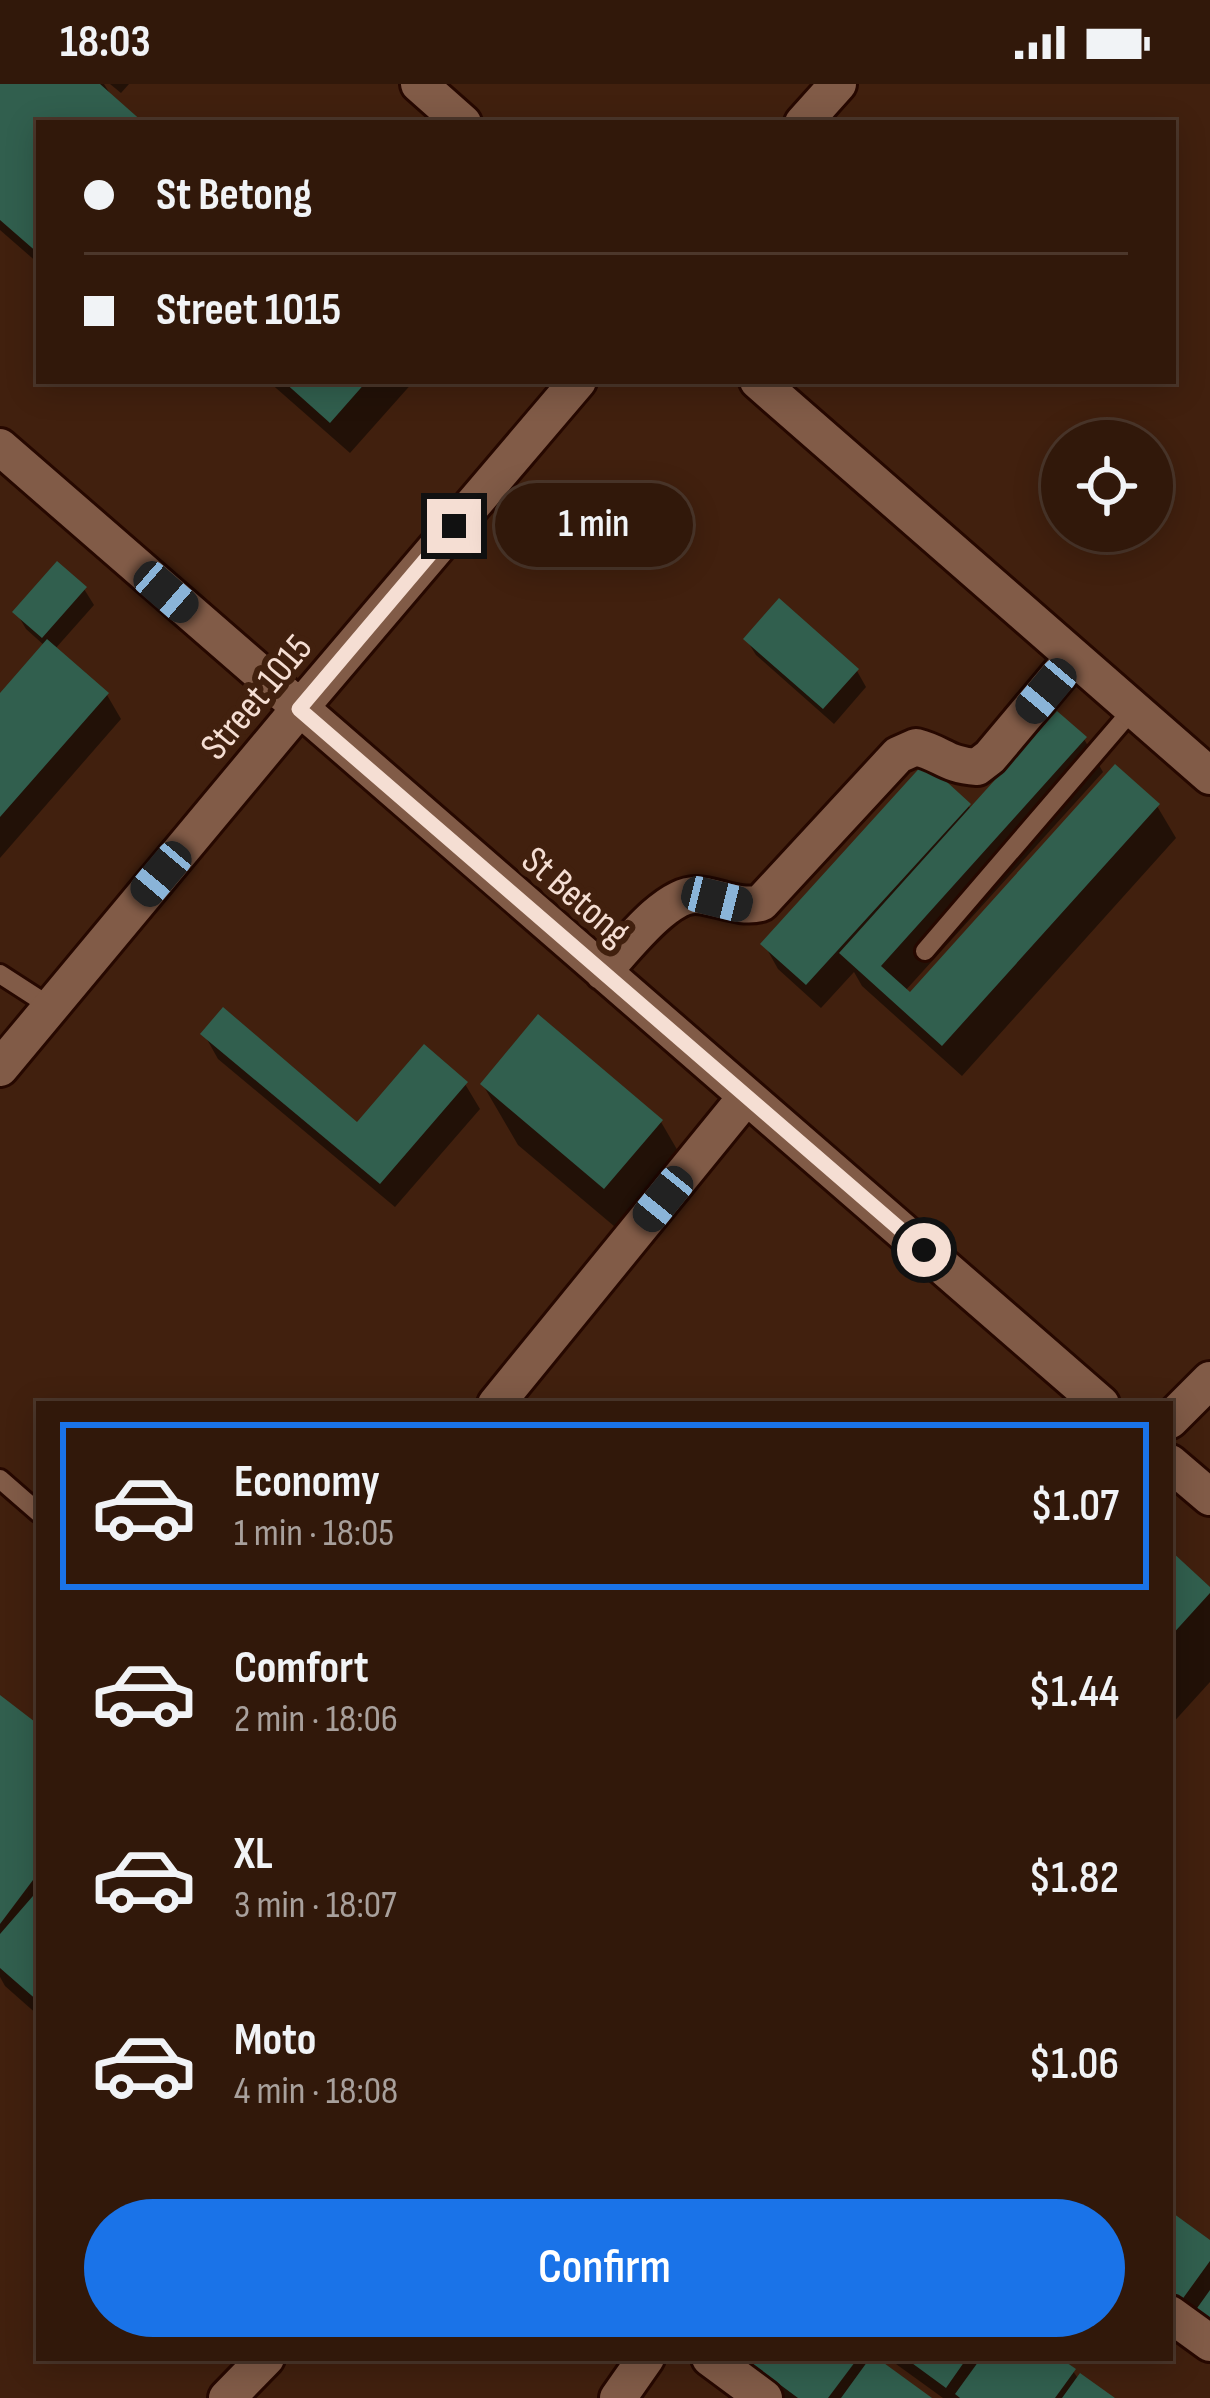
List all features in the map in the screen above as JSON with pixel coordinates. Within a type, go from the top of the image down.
[{"type":"street","points":[[419,84],[460,120]]},
{"type":"street","points":[[806,120],[838,84]]},
{"type":"street","name":"Street 1015","points":[[0,1068],[575,384]]},
{"type":"street","points":[[761,384],[1210,776]]},
{"type":"street","name":"St Betong","points":[[0,447],[1098,1401]]},
{"type":"street","points":[[603,972],[666,906],[680,898],[692,894],[748,907],[761,903],[898,755],[916,747],[954,766],[977,767],[1074,657]]},
{"type":"street","points":[[498,1401],[746,1096]]},
{"type":"street","points":[[1173,1417],[1210,1380]]},
{"type":"street","points":[[1173,1466],[1210,1497]]},
{"type":"street","points":[[1173,2316],[1210,2343]]},
{"type":"street","points":[[227,2398],[263,2361]]},
{"type":"street","points":[[618,2398],[644,2361]]},
{"type":"street","points":[[719,2361],[764,2398]]},
{"type":"lane","points":[[925,951],[1132,709]]},
{"type":"lane","points":[[0,974],[51,1007]]},
{"type":"lane","points":[[0,1479],[36,1510]]},
{"type":"building","points":[[0,84],[100,84],[141,120],[36,120],[36,251],[0,220]]},
{"type":"building","points":[[286,384],[364,384],[330,423]]},
{"type":"building","points":[[57,561],[87,587],[42,638],[12,612]]},
{"type":"building","points":[[779,598],[859,669],[823,709],[743,639]]},
{"type":"building","points":[[47,639],[109,693],[0,817],[0,693]]},
{"type":"building","points":[[1057,711],[1087,737],[881,966],[910,992],[1115,764],[1160,804],[942,1046],[839,953]]},
{"type":"building","points":[[925,762],[971,804],[806,985],[760,944]]},
{"type":"building","points":[[223,1007],[357,1122],[424,1044],[468,1082],[380,1184],[200,1034]]},
{"type":"building","points":[[538,1014],[663,1120],[604,1189],[480,1084]]},
{"type":"building","points":[[1173,1553],[1210,1587],[1210,1593],[1173,1634]]},
{"type":"building","points":[[0,1695],[36,1723],[36,1876],[0,1924]]},
{"type":"building","points":[[36,1892],[36,1999],[0,1968],[0,1934]]},
{"type":"building","points":[[1173,2213],[1210,2240],[1210,2261],[1176,2308]]},
{"type":"building","points":[[1210,2290],[1210,2332],[1190,2318]]},
{"type":"building","points":[[856,2361],[828,2398],[798,2398],[751,2363]]},
{"type":"building","points":[[868,2361],[881,2361],[932,2398],[841,2398]]},
{"type":"building","points":[[909,2361],[965,2361],[946,2388]]},
{"type":"building","points":[[979,2361],[1064,2361],[1076,2369],[1055,2398],[960,2398],[955,2394]]},
{"type":"building","points":[[1080,2373],[1115,2398],[1062,2398]]},
{"type":"route","points":[[454,526],[299,709],[924,1250]]}]
